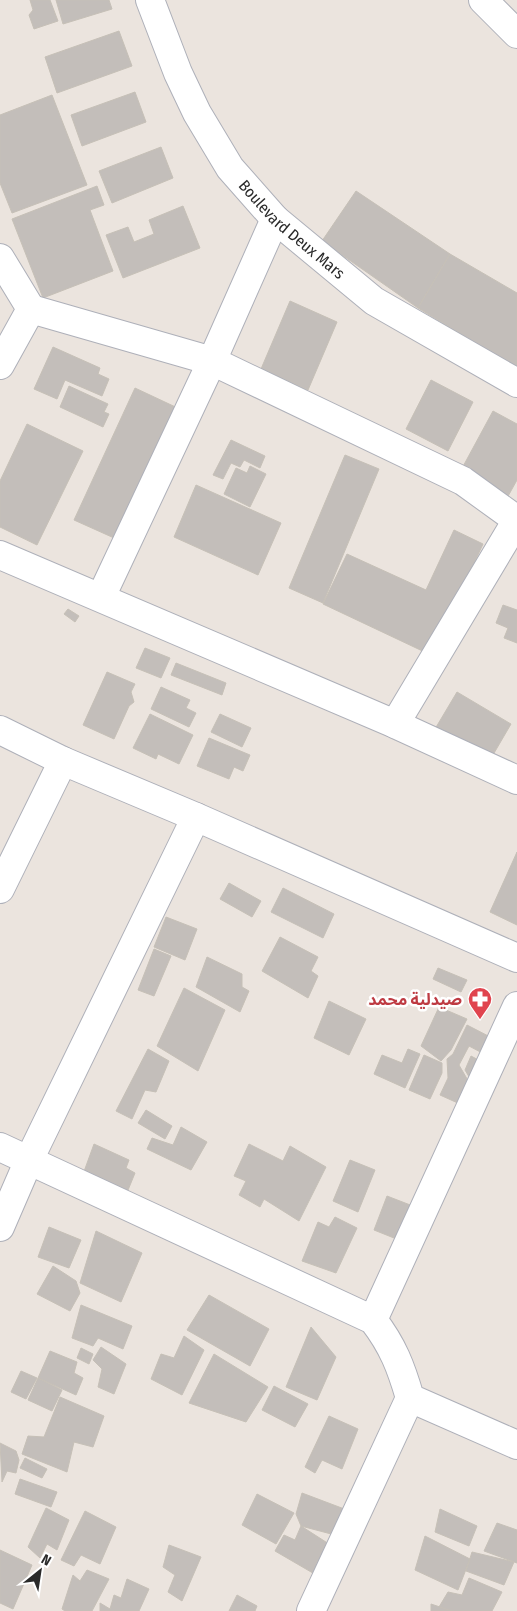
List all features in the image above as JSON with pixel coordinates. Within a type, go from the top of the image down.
[{"type":"street","name":"Boulevard Deux Mars","points":[[150,0],[178,73],[197,113],[230,168],[275,220],[374,301],[517,383]]},
{"type":"street","points":[[482,0],[515,27]]},
{"type":"street","points":[[101,597],[212,361],[275,220]]},
{"type":"street","points":[[0,258],[31,309],[212,361],[463,481],[517,520],[395,724]]},
{"type":"street","points":[[0,365],[31,309]]},
{"type":"street","points":[[0,555],[395,724],[517,780]]},
{"type":"street","points":[[0,730],[63,761],[196,817],[517,958]]},
{"type":"street","points":[[0,889],[63,761]]},
{"type":"street","points":[[0,1227],[29,1160],[196,817]]},
{"type":"street","points":[[373,1320],[517,1006]]},
{"type":"street","points":[[0,1147],[373,1320],[389,1341],[401,1368],[410,1398],[312,1611]]},
{"type":"street","points":[[410,1398],[517,1445]]},
{"type":"building","points":[[30,0],[50,0],[58,21],[34,29],[29,15],[33,10]]},
{"type":"building","points":[[56,0],[109,0],[112,9],[63,24]]},
{"type":"building","points":[[119,31],[132,66],[57,93],[45,57]]},
{"type":"building","points":[[135,92],[146,122],[82,146],[71,115]]},
{"type":"building","points":[[52,95],[87,185],[12,213],[0,183],[0,115]]},
{"type":"building","points":[[161,147],[173,178],[112,203],[99,171]]},
{"type":"building","points":[[97,186],[104,205],[90,210],[113,271],[43,298],[12,219]]},
{"type":"building","points":[[356,191],[450,254],[418,308],[322,241]]},
{"type":"building","points":[[183,206],[200,248],[123,278],[106,235],[128,227],[134,242],[154,234],[149,220]]},
{"type":"building","points":[[450,254],[517,293],[517,368],[418,308]]},
{"type":"building","points":[[290,301],[337,322],[308,390],[261,369]]},
{"type":"building","points":[[53,347],[100,368],[98,374],[109,379],[102,396],[65,380],[57,399],[34,389]]},
{"type":"building","points":[[431,380],[473,402],[448,451],[406,429]]},
{"type":"building","points":[[69,386],[108,404],[104,412],[109,414],[103,427],[60,407]]},
{"type":"building","points":[[135,388],[184,411],[123,542],[74,520]]},
{"type":"building","points":[[493,411],[517,424],[517,480],[507,498],[460,472]]},
{"type":"building","points":[[27,424],[83,451],[37,545],[0,527],[0,481]]},
{"type":"building","points":[[231,440],[265,456],[260,468],[244,460],[240,467],[231,463],[223,479],[213,475]]},
{"type":"building","points":[[345,455],[379,469],[323,603],[289,588]]},
{"type":"building","points":[[250,466],[266,474],[250,507],[224,494],[236,468],[247,473]]},
{"type":"building","points":[[196,485],[281,523],[258,575],[174,537]]},
{"type":"building","points":[[454,530],[483,544],[431,655],[323,604],[347,554],[426,590]]},
{"type":"building","points":[[503,605],[517,610],[517,643],[504,638],[508,628],[496,623]]},
{"type":"building","points":[[68,609],[79,616],[75,622],[64,614]]},
{"type":"building","points":[[145,648],[170,658],[161,678],[136,668]]},
{"type":"building","points":[[176,663],[226,683],[222,695],[171,675]]},
{"type":"building","points":[[107,672],[135,684],[131,692],[134,702],[129,706],[114,739],[83,725]]},
{"type":"building","points":[[161,687],[190,700],[186,708],[196,713],[189,727],[151,709]]},
{"type":"building","points":[[457,692],[511,724],[490,760],[435,729]]},
{"type":"building","points":[[150,714],[193,735],[179,764],[158,754],[156,759],[133,748]]},
{"type":"building","points":[[220,714],[251,728],[242,747],[211,732]]},
{"type":"building","points":[[209,738],[250,755],[243,771],[234,767],[229,779],[197,766]]},
{"type":"building","points":[[517,852],[517,925],[490,912]]},
{"type":"building","points":[[229,883],[261,901],[252,917],[220,899]]},
{"type":"building","points":[[283,888],[334,914],[323,938],[271,912]]},
{"type":"building","points":[[166,917],[197,929],[185,960],[154,947]]},
{"type":"building","points":[[280,937],[318,957],[311,971],[318,976],[308,998],[262,971]]},
{"type":"building","points":[[154,949],[171,956],[154,996],[138,990]]},
{"type":"building","points":[[207,957],[242,974],[242,987],[249,991],[240,1012],[196,987]]},
{"type":"building","points":[[438,968],[467,980],[461,992],[433,979]]},
{"type":"building","points":[[184,988],[225,1010],[198,1071],[157,1046]]},
{"type":"building","points":[[329,1001],[366,1019],[349,1055],[314,1038]]},
{"type":"building","points":[[439,1007],[467,1019],[451,1050],[441,1061],[421,1046]]},
{"type":"building","points":[[467,1025],[496,1040],[488,1056],[469,1046],[459,1065],[470,1084],[460,1104],[440,1095],[448,1078],[447,1059],[453,1054]]},
{"type":"building","points":[[148,1049],[169,1061],[156,1092],[145,1090],[132,1119],[116,1111]]},
{"type":"building","points":[[408,1049],[420,1054],[405,1088],[374,1074],[382,1055],[402,1063]]},
{"type":"building","points":[[424,1055],[442,1063],[442,1073],[430,1099],[409,1090]]},
{"type":"building","points":[[471,1056],[486,1064],[471,1080],[465,1070]]},
{"type":"building","points":[[146,1110],[172,1126],[165,1139],[138,1123]]},
{"type":"building","points":[[181,1127],[207,1142],[191,1170],[147,1149],[152,1138],[173,1145]]},
{"type":"building","points":[[94,1144],[129,1160],[126,1168],[135,1173],[126,1195],[82,1177]]},
{"type":"building","points":[[249,1144],[283,1161],[290,1146],[326,1167],[299,1221],[264,1199],[260,1207],[239,1195],[246,1181],[234,1176]]},
{"type":"building","points":[[350,1160],[375,1170],[358,1212],[333,1201]]},
{"type":"building","points":[[387,1196],[418,1208],[404,1242],[374,1230]]},
{"type":"building","points":[[335,1217],[357,1228],[336,1273],[302,1261],[318,1222],[329,1227]]},
{"type":"building","points":[[49,1227],[81,1240],[69,1268],[38,1257]]},
{"type":"building","points":[[96,1231],[142,1253],[121,1302],[80,1283]]},
{"type":"building","points":[[53,1266],[76,1281],[80,1293],[70,1311],[37,1294]]},
{"type":"building","points":[[209,1295],[269,1329],[250,1366],[187,1330]]},
{"type":"building","points":[[81,1305],[132,1326],[123,1349],[98,1338],[93,1346],[72,1338]]},
{"type":"building","points":[[311,1327],[336,1357],[317,1400],[286,1387]]},
{"type":"building","points":[[184,1336],[204,1350],[182,1395],[151,1379],[161,1354],[174,1358]]},
{"type":"building","points":[[101,1347],[126,1364],[114,1394],[98,1387],[102,1369],[93,1360]]},
{"type":"building","points":[[81,1348],[93,1354],[89,1364],[77,1358]]},
{"type":"building","points":[[50,1351],[77,1362],[74,1373],[83,1378],[76,1395],[38,1378]]},
{"type":"building","points":[[214,1354],[268,1387],[246,1422],[189,1403]]},
{"type":"building","points":[[21,1371],[37,1378],[26,1399],[11,1392]]},
{"type":"building","points":[[38,1378],[62,1390],[52,1411],[28,1400]]},
{"type":"building","points":[[274,1386],[308,1404],[295,1427],[262,1410]]},
{"type":"building","points":[[60,1397],[104,1416],[93,1447],[74,1442],[67,1472],[22,1454],[28,1436],[44,1437]]},
{"type":"building","points":[[329,1416],[358,1429],[342,1469],[322,1460],[315,1473],[305,1467]]},
{"type":"building","points":[[0,1443],[16,1451],[19,1460],[16,1473],[7,1471],[2,1482]]},
{"type":"building","points":[[25,1458],[47,1469],[42,1478],[20,1468]]},
{"type":"building","points":[[20,1479],[57,1492],[51,1507],[15,1494]]},
{"type":"building","points":[[302,1493],[347,1510],[335,1535],[301,1526],[296,1514]]},
{"type":"building","points":[[257,1494],[294,1513],[276,1544],[242,1525]]},
{"type":"building","points":[[46,1508],[69,1520],[57,1550],[47,1544],[40,1558],[28,1547]]},
{"type":"building","points":[[440,1509],[477,1526],[469,1546],[435,1532]]},
{"type":"building","points":[[85,1511],[116,1527],[100,1564],[81,1555],[74,1566],[61,1560]]},
{"type":"building","points":[[497,1523],[517,1530],[517,1563],[484,1551]]},
{"type":"building","points":[[301,1526],[329,1544],[318,1576],[275,1551],[284,1535],[295,1540]]},
{"type":"building","points":[[425,1536],[470,1559],[458,1590],[415,1570]]},
{"type":"building","points":[[169,1545],[201,1557],[182,1601],[168,1592],[175,1575],[163,1567]]},
{"type":"building","points":[[0,1550],[32,1565],[13,1609],[0,1603]]},
{"type":"building","points":[[472,1552],[514,1562],[504,1585],[466,1571]]},
{"type":"building","points":[[87,1570],[109,1579],[92,1611],[65,1611],[62,1609],[73,1575],[80,1581]]},
{"type":"building","points":[[469,1578],[502,1592],[492,1611],[451,1611],[439,1607],[448,1592],[462,1595]]},
{"type":"building","points":[[127,1579],[149,1589],[139,1611],[100,1611],[100,1603],[110,1609],[114,1595],[121,1598]]},
{"type":"building","points":[[237,1595],[257,1606],[255,1611],[229,1611]]},
{"type":"building","points":[[431,1604],[452,1611],[431,1611]]},
{"type":"place","name":"صيدلية محمد","points":[[480,1020]]}]
